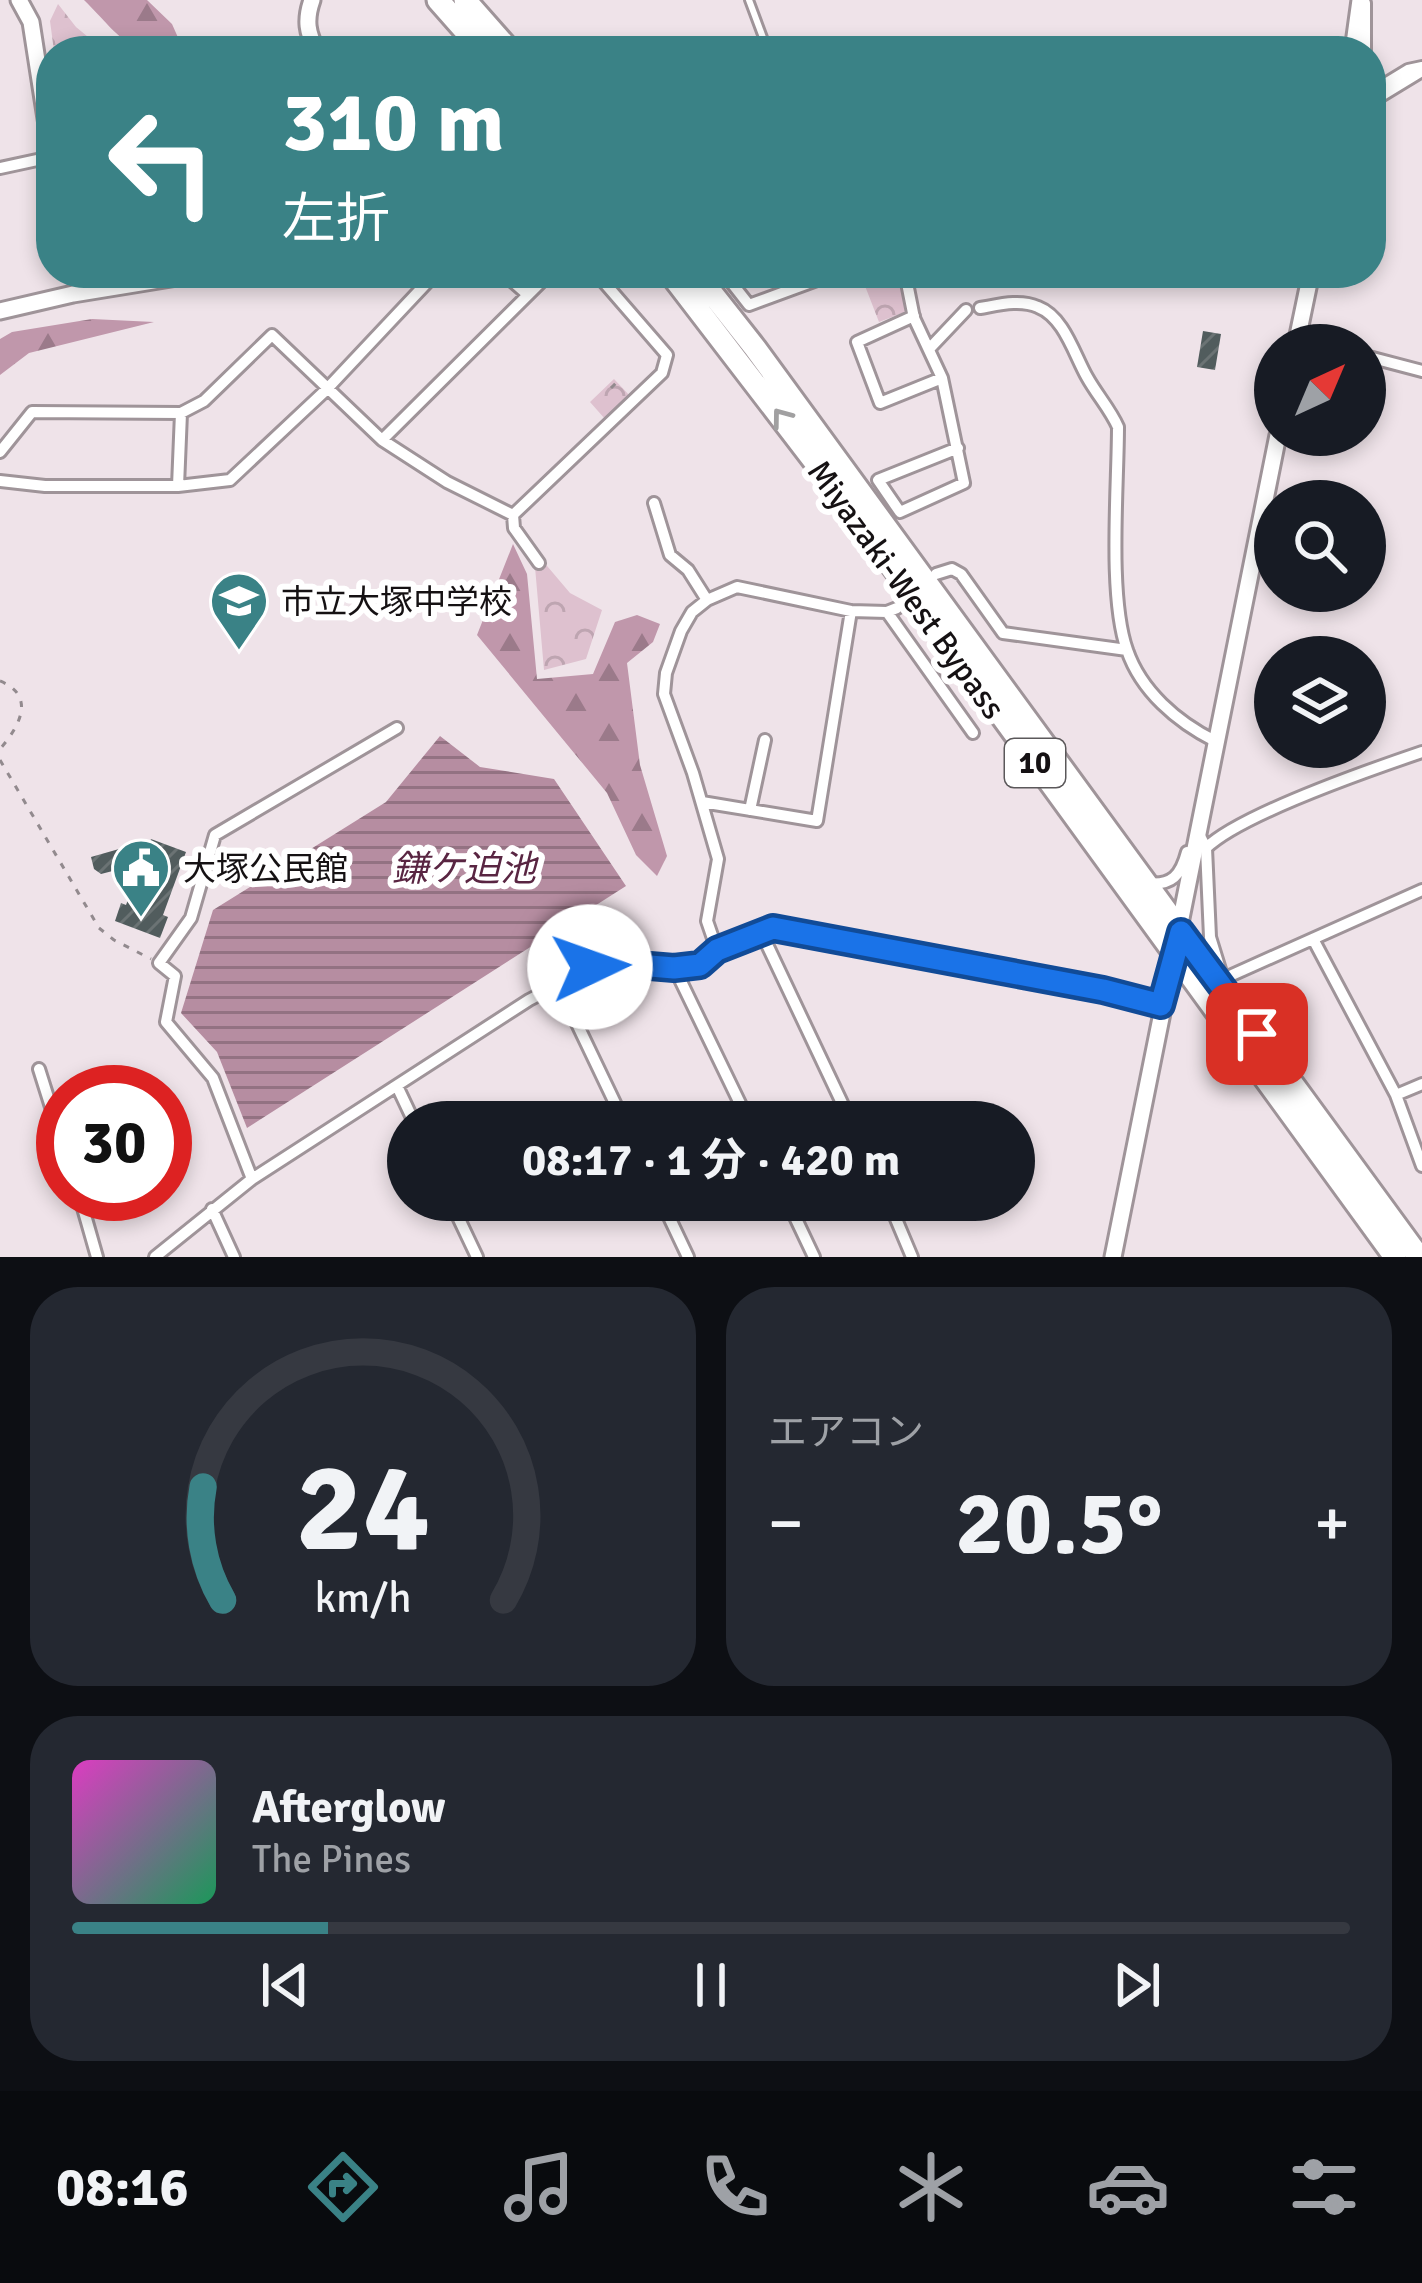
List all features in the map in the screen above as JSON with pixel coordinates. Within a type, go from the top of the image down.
[{"type":"highway","points":[[438,0],[470,36]]},
{"type":"highway","points":[[465,0],[497,36]]},
{"type":"highway","name":"Miyazaki-West Bypass","points":[[681,288],[1178,942],[1405,1255]]},
{"type":"highway","name":"Miyazaki-West Bypass","points":[[708,288],[1140,874],[1178,942],[1227,988],[1405,1255]]},
{"type":"street","points":[[19,0],[31,22],[36,55]]},
{"type":"street","points":[[309,36],[312,0]]},
{"type":"street","points":[[1356,36],[1363,0]]},
{"type":"street","points":[[1363,0],[1364,36]]},
{"type":"street","points":[[1386,83],[1408,70],[1422,69]]},
{"type":"street","points":[[1386,92],[1422,69]]},
{"type":"street","points":[[0,168],[36,158]]},
{"type":"street","points":[[73,288],[74,294]]},
{"type":"street","points":[[0,311],[111,288]]},
{"type":"street","points":[[0,481],[46,486],[178,486],[230,480],[326,390],[422,288]]},
{"type":"street","points":[[520,288],[527,294]]},
{"type":"street","points":[[382,440],[534,288]]},
{"type":"street","points":[[513,515],[662,373],[667,355],[609,288]]},
{"type":"street","points":[[736,288],[749,304],[794,288]]},
{"type":"street","points":[[908,288],[914,316],[942,378],[958,448],[964,483],[900,512],[878,480],[958,448]]},
{"type":"street","points":[[1300,324],[1308,288]]},
{"type":"street","points":[[980,308],[1016,303],[1044,309],[1063,329],[1118,427],[1117,572],[1127,650],[1148,689],[1186,726],[1215,741]]},
{"type":"street","points":[[930,348],[966,310]]},
{"type":"street","points":[[914,316],[857,342],[880,403],[942,378]]},
{"type":"street","points":[[0,452],[32,412],[181,413],[204,401],[272,335],[382,440],[447,482],[513,515]]},
{"type":"street","points":[[1386,362],[1422,371]]},
{"type":"street","points":[[178,486],[181,413]]},
{"type":"street","points":[[1113,1257],[1161,1005],[1202,840],[1215,741],[1274,456]]},
{"type":"street","points":[[654,503],[670,555],[688,570],[707,600]]},
{"type":"street","points":[[513,515],[514,528],[539,563]]},
{"type":"street","points":[[936,574],[952,569],[961,574],[1004,633],[1127,650]]},
{"type":"street","points":[[717,950],[707,921],[718,859],[664,694],[666,673],[692,612],[737,587],[851,611],[892,610],[895,628],[973,733]]},
{"type":"street","points":[[702,802],[817,820],[851,611]]},
{"type":"street","points":[[252,1179],[213,1078],[166,1022],[175,976],[159,963],[191,918],[215,835],[397,728]]},
{"type":"street","points":[[750,810],[765,740]]},
{"type":"street","points":[[1140,874],[1146,883],[1172,880],[1183,871],[1189,843],[1219,836],[1422,752]]},
{"type":"street","points":[[1202,840],[1210,938],[1227,988],[1313,939],[1422,890]]},
{"type":"street","points":[[155,1257],[252,1179],[529,1000],[602,962],[674,968],[700,965],[717,950],[773,928],[1161,1005]]},
{"type":"street","points":[[762,934],[841,1101]]},
{"type":"street","points":[[1313,939],[1396,1095],[1422,1166]]},
{"type":"street","points":[[674,968],[739,1101]]},
{"type":"street","points":[[559,986],[614,1101]]},
{"type":"street","points":[[1396,1095],[1422,1084]]},
{"type":"street","points":[[397,1086],[404,1101]]},
{"type":"street","points":[[212,1209],[234,1257]]},
{"type":"street","points":[[87,1221],[97,1257]]},
{"type":"street","points":[[461,1221],[477,1257]]},
{"type":"street","points":[[671,1221],[688,1257]]},
{"type":"street","points":[[797,1221],[814,1257]]},
{"type":"street","points":[[897,1221],[912,1257]]},
{"type":"lane","points":[[749,0],[762,36]]},
{"type":"path","points":[[0,681],[12,687],[22,704],[18,728],[0,749]]},
{"type":"path","points":[[0,760],[99,928],[159,963]]},
{"type":"green space","points":[[84,0],[147,0],[172,24],[177,36],[120,36]]},
{"type":"green space","points":[[58,4],[87,36],[52,36],[50,21]]},
{"type":"green space","points":[[866,288],[900,288],[907,309],[879,322]]},
{"type":"green space","points":[[92,319],[154,322],[29,353],[0,375],[0,339],[12,332]]},
{"type":"green space","points":[[614,379],[630,396],[605,419],[590,402]]},
{"type":"green space","points":[[513,544],[527,574],[537,679],[593,674],[615,622],[637,615],[660,624],[653,642],[627,663],[640,765],[667,856],[657,876],[636,855],[607,793],[477,635]]},
{"type":"green space","points":[[542,560],[570,593],[602,610],[586,659],[544,670],[535,567]]},
{"type":"water","name":"鎌ケ迫池","points":[[440,736],[480,767],[554,779],[626,886],[247,1128],[217,1052],[181,1013],[213,910],[386,802]]},
{"type":"building","points":[[1203,331],[1221,334],[1215,370],[1197,367]]},
{"type":"building","points":[[151,839],[186,852],[163,915],[168,917],[160,938],[115,921],[121,903],[126,905]]},
{"type":"building","points":[[126,847],[132,866],[101,874],[94,869],[91,857]]},
{"type":"place","name":"市立大塚中学校","points":[[239,652]]},
{"type":"place","name":"大塚公民館","points":[[141,919]]},
{"type":"route","points":[[590,967],[602,962],[674,968],[700,965],[717,950],[773,928],[1161,1005],[1181,932],[1257,1034]]}]
